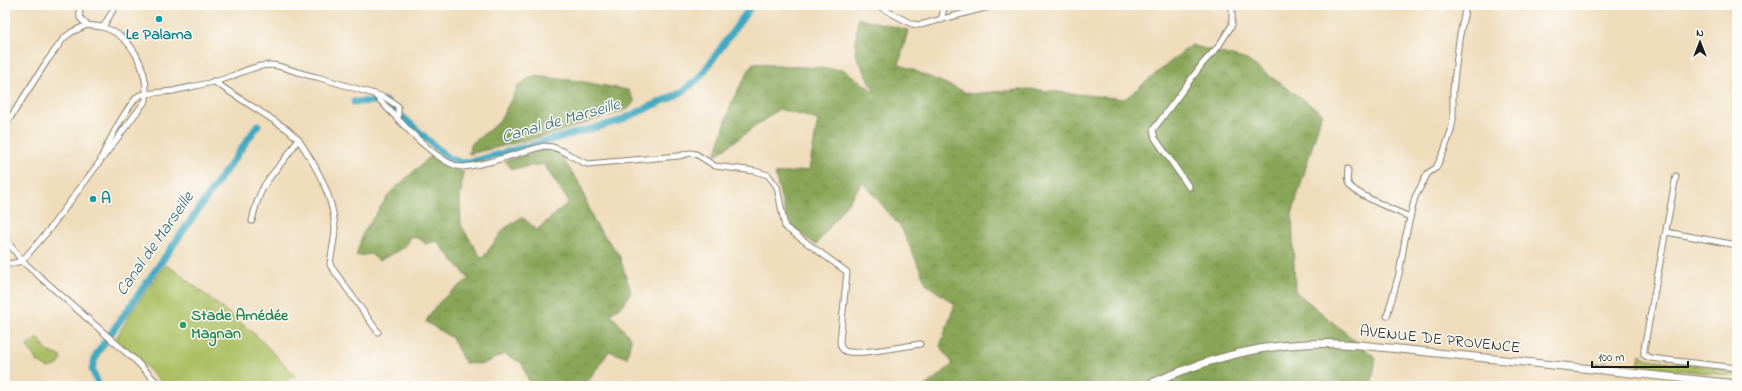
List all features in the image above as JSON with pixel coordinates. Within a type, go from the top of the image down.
[{"type":"main road","name":"AVENUE DE PROVENCE","points":[[1145,386],[1195,365],[1228,355],[1265,347],[1310,343],[1360,345],[1737,384]]},
{"type":"street","points":[[79,5],[80,18],[87,25]]},
{"type":"street","points":[[103,27],[116,5]]},
{"type":"street","points":[[876,5],[912,24],[920,25],[996,5]]},
{"type":"street","points":[[941,20],[945,5]]},
{"type":"street","points":[[1189,187],[1155,138],[1153,130],[1203,63],[1218,47],[1232,25],[1232,5]]},
{"type":"street","points":[[1387,316],[1399,274],[1415,197],[1428,173],[1436,168],[1451,131],[1454,76],[1466,5]]},
{"type":"street","points":[[5,126],[47,61],[64,38],[72,32],[87,25],[103,27],[116,34],[130,46],[142,64],[146,100],[48,230],[22,261],[5,265]]},
{"type":"street","points":[[101,158],[113,131],[139,95],[146,93],[153,94],[170,92],[263,66],[271,65],[293,70],[378,98],[389,99],[398,106],[398,114]]},
{"type":"street","points":[[213,81],[287,129],[298,139],[310,156],[328,192],[335,229],[330,265],[378,332]]},
{"type":"street","points":[[378,98],[398,114],[438,156],[453,165],[463,167],[480,164],[544,146],[553,146],[587,164],[679,156],[690,153],[696,154],[714,166],[755,171],[768,175],[777,187],[785,227],[847,272],[840,341],[841,347],[844,351],[856,353],[920,344]]},
{"type":"street","points":[[252,221],[258,198],[267,181],[293,149],[298,139]]},
{"type":"street","points":[[1348,170],[1347,182],[1350,186],[1362,194],[1410,217]]},
{"type":"street","points":[[1676,176],[1644,355],[1650,358],[1737,368]]},
{"type":"street","points":[[1666,232],[1737,245]]},
{"type":"street","points":[[5,238],[22,261],[111,338],[160,386]]},
{"type":"green space","points":[[858,18],[908,30],[899,64],[970,94],[1030,89],[1125,99],[1191,45],[1247,60],[1322,113],[1292,214],[1295,291],[1376,358],[1371,386],[925,386],[953,364],[940,346],[955,304],[927,285],[902,229],[863,182],[816,245],[788,224],[775,174],[809,170],[818,120],[779,109],[715,156],[732,101],[753,63],[844,70],[875,92],[855,53]]},
{"type":"green space","points":[[533,76],[578,81],[628,90],[635,101],[628,109],[549,135],[469,154],[470,145],[499,122],[519,85]]},
{"type":"green space","points":[[542,149],[551,149],[558,152],[580,184],[594,222],[619,255],[631,292],[624,303],[611,314],[631,339],[627,358],[609,351],[585,386],[528,386],[530,384],[522,363],[504,354],[483,364],[465,363],[452,338],[426,322],[439,302],[469,279],[437,241],[425,244],[420,239],[410,236],[405,247],[379,261],[371,254],[356,256],[363,233],[390,193],[432,155],[446,167],[463,172],[460,201],[461,225],[482,259],[504,229],[522,217],[537,230],[569,202],[543,164],[512,169],[505,161]]},
{"type":"green space","name":"Stade Amédée Magnan","points":[[165,265],[177,272],[257,336],[295,376],[290,378],[282,386],[164,385],[138,358],[116,339],[130,314]]},
{"type":"green space","points":[[38,337],[47,351],[60,356],[61,360],[58,365],[48,368],[38,362],[27,346]]},
{"type":"green space","points":[[1640,354],[1648,359],[1737,370],[1737,376],[1638,366]]},
{"type":"waterway","name":"Canal de Marseille","points":[[354,102],[385,101],[448,158],[463,163],[478,160],[619,121],[682,92],[699,78],[752,5]]},
{"type":"waterway","name":"Canal de Marseille","points":[[99,386],[92,369],[97,353],[258,125]]},
{"type":"place","name":"Le Palama","points":[[159,19]]},
{"type":"place","name":"A","points":[[93,199]]},
{"type":"place","name":"Stade Amédée Magnan","points":[[183,325]]}]
